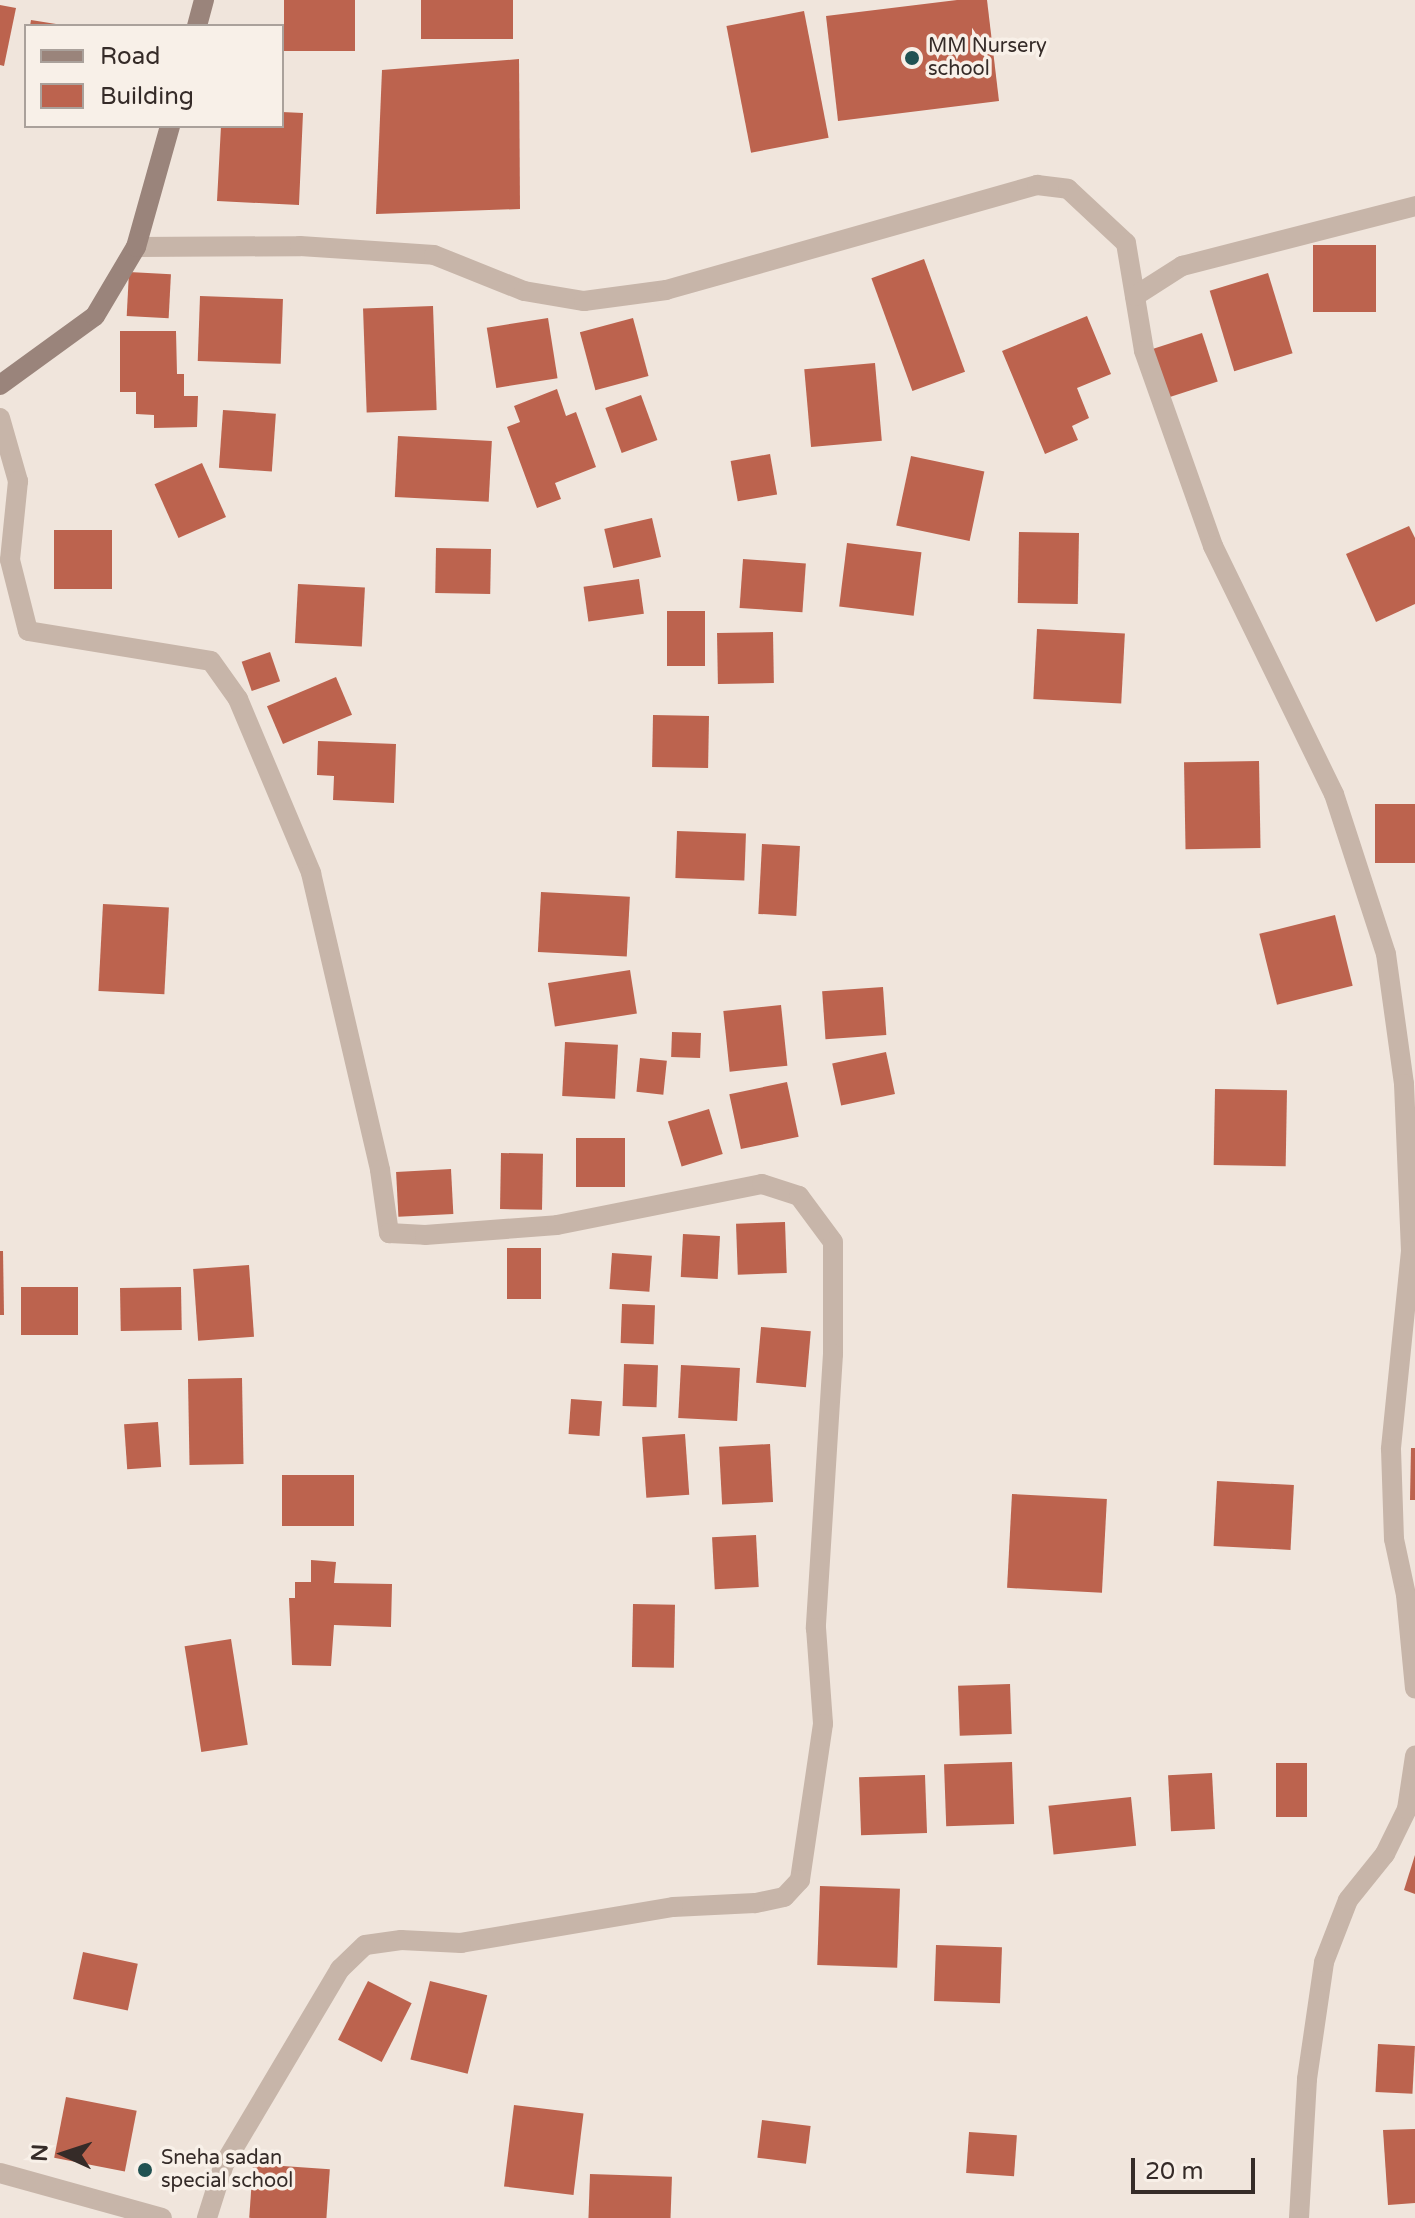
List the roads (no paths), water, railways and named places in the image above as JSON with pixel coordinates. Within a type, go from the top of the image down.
[{"type":"main road","points":[[198,24],[204,0]]},
{"type":"main road","points":[[0,385],[95,316],[136,247],[169,128]]},
{"type":"street","points":[[136,247],[300,246],[434,255],[524,291],[584,301],[666,290],[1037,185],[1068,189],[1126,243],[1144,351],[1213,546],[1334,794],[1386,954],[1404,1084],[1411,1251],[1391,1449],[1394,1539],[1406,1595],[1415,1689]]},
{"type":"street","points":[[1135,296],[1182,266],[1415,206]]},
{"type":"street","points":[[0,418],[18,481],[10,560],[28,631],[113,641],[211,661],[238,699],[311,873],[380,1170],[389,1233],[425,1235],[557,1225],[762,1184],[799,1196],[833,1242],[833,1354],[816,1628],[823,1724],[800,1880],[784,1897],[755,1903],[673,1907],[461,1943],[401,1940],[365,1945],[340,1969],[231,2151],[207,2218]]},
{"type":"street","points":[[1299,2218],[1307,2079],[1324,1962],[1348,1900],[1385,1854],[1407,1809],[1415,1756]]},
{"type":"street","points":[[0,2173],[162,2218]]},
{"type":"place","name":"MM Nursery school","points":[[912,58]]},
{"type":"place","name":"Sneha sadan special school","points":[[145,2170]]}]
